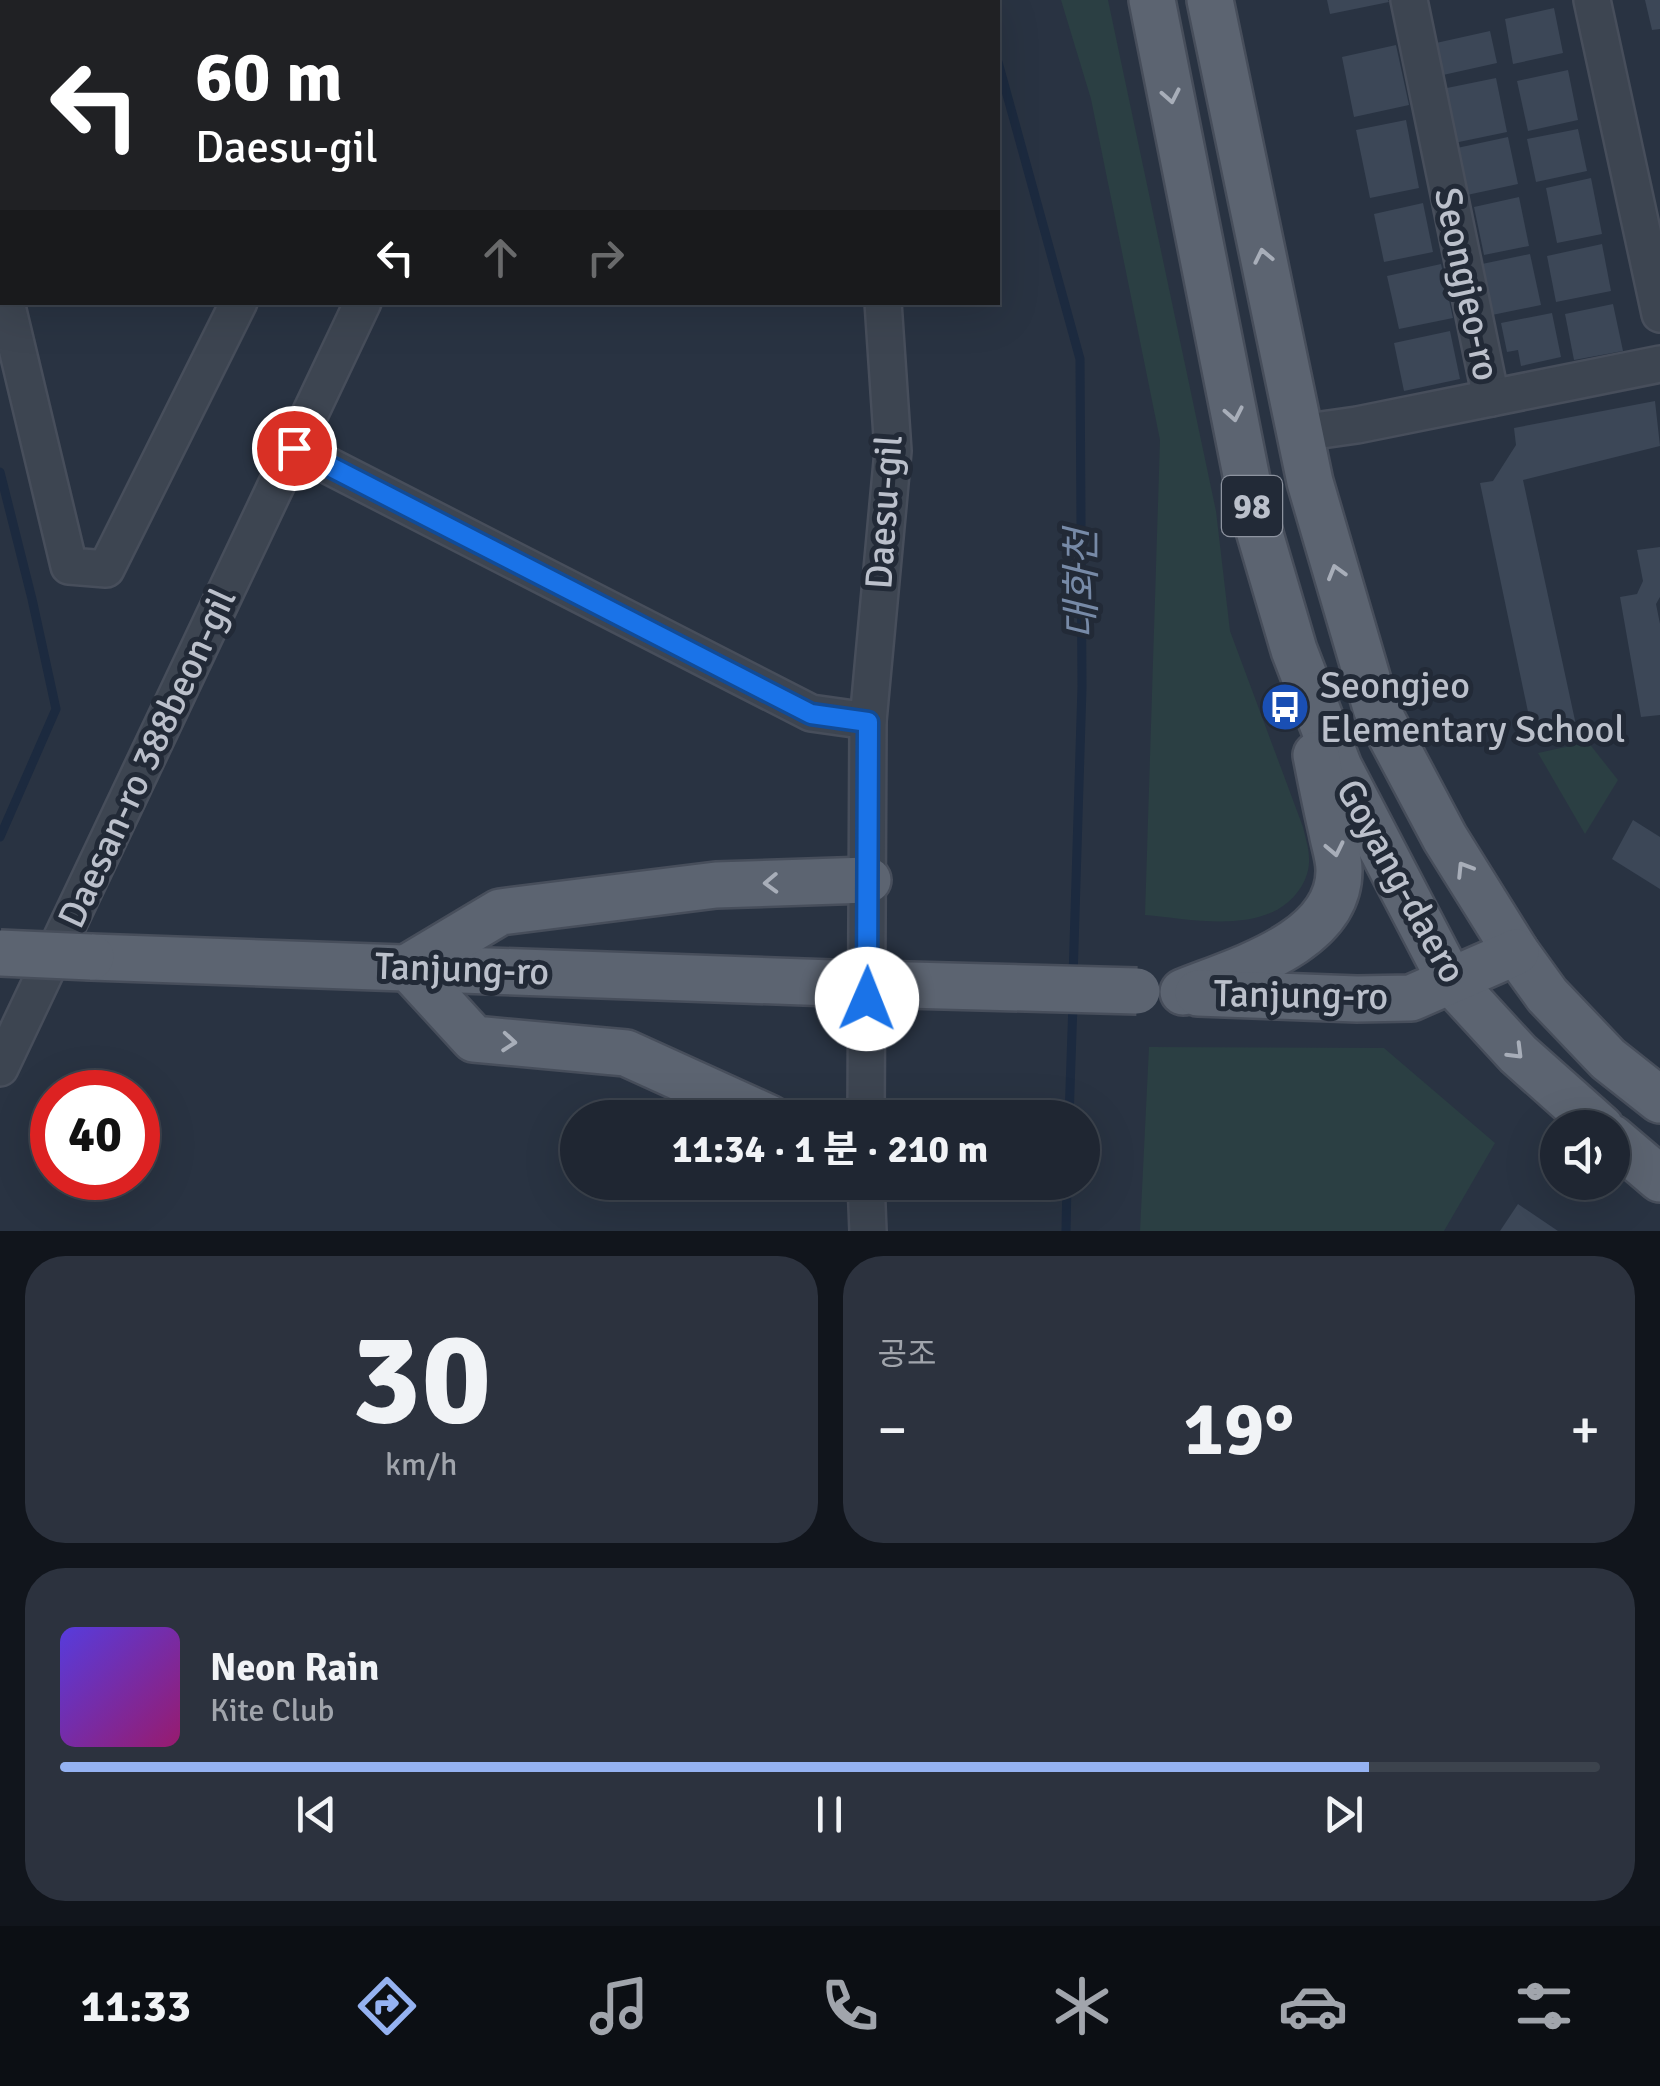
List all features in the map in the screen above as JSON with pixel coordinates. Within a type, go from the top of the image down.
[{"type":"main road","name":"Goyang-daero","points":[[1152,0],[1253,510],[1294,650],[1339,766],[1450,980],[1518,1054],[1581,1110]]},
{"type":"main road","name":"Goyang-daero","points":[[1210,0],[1310,482],[1376,708],[1445,838],[1547,995],[1608,1059],[1660,1100]]},
{"type":"main road","points":[[1183,992],[1274,954],[1304,935],[1325,914],[1337,891],[1339,868],[1294,650]]},
{"type":"main road","points":[[729,1100],[626,1053],[474,1039],[408,967],[500,912],[716,885],[868,880]]},
{"type":"main road","name":"Tanjung-ro","points":[[0,952],[1357,999],[1411,998],[1516,952]]},
{"type":"main road","points":[[1630,1154],[1660,1180]]},
{"type":"street","name":"Seongjeo-ro","points":[[1409,0],[1490,398],[1660,364]]},
{"type":"street","points":[[1592,0],[1660,314]]},
{"type":"street","points":[[7,305],[69,566],[106,569],[237,305]]},
{"type":"street","points":[[362,305],[294,448],[811,714],[868,722]]},
{"type":"street","name":"Daesu-gil","points":[[866,1100],[868,722],[893,451],[883,305]]},
{"type":"street","points":[[1300,434],[1490,398]]},
{"type":"street","name":"Daesan-ro 388beon-gil","points":[[0,1068],[294,448]]},
{"type":"street","points":[[867,1200],[868,1231]]},
{"type":"green space","points":[[1061,0],[1108,0],[1216,511],[1230,631],[1308,846],[1307,873],[1296,894],[1282,907],[1246,920],[1204,921],[1145,915],[1160,440],[1091,99]]},
{"type":"green space","points":[[1588,742],[1618,780],[1585,834],[1538,753]]},
{"type":"green space","points":[[1149,1047],[1384,1048],[1495,1143],[1444,1231],[1140,1231]]},
{"type":"building","points":[[1327,0],[1388,0],[1389,2],[1330,14]]},
{"type":"building","points":[[1645,0],[1660,0],[1660,29],[1652,30]]},
{"type":"building","points":[[1554,8],[1563,53],[1513,64],[1505,19]]},
{"type":"building","points":[[1490,31],[1497,63],[1443,75],[1436,43]]},
{"type":"building","points":[[1396,45],[1409,105],[1354,117],[1342,57]]},
{"type":"building","points":[[1568,70],[1578,120],[1528,131],[1517,81]]},
{"type":"building","points":[[1496,78],[1507,132],[1454,143],[1442,89]]},
{"type":"building","points":[[1406,120],[1419,188],[1370,198],[1356,130]]},
{"type":"building","points":[[1578,129],[1587,171],[1536,182],[1527,139]]},
{"type":"building","points":[[1508,137],[1518,184],[1467,195],[1457,148]]},
{"type":"building","points":[[1591,178],[1602,234],[1557,243],[1546,188]]},
{"type":"building","points":[[1519,197],[1529,246],[1484,255],[1474,207]]},
{"type":"building","points":[[1423,203],[1433,252],[1384,262],[1374,214]]},
{"type":"building","points":[[1602,244],[1611,291],[1556,302],[1547,256]]},
{"type":"building","points":[[1530,254],[1541,305],[1492,315],[1482,264]]},
{"type":"building","points":[[1441,264],[1453,318],[1399,329],[1387,276]]},
{"type":"building","points":[[1613,304],[1623,351],[1574,360],[1565,314]]},
{"type":"building","points":[[1552,313],[1561,357],[1521,366],[1518,350],[1507,352],[1501,323]]},
{"type":"building","points":[[1450,331],[1460,379],[1404,391],[1394,343]]},
{"type":"building","points":[[1655,401],[1660,446],[1523,480],[1576,725],[1532,731],[1480,483],[1493,481],[1516,445],[1514,428]]},
{"type":"building","points":[[1660,547],[1660,597],[1656,604],[1660,624],[1660,715],[1641,717],[1620,597],[1637,594],[1643,581],[1637,550]]},
{"type":"building","points":[[1633,820],[1660,837],[1660,889],[1612,859]]},
{"type":"building","points":[[1518,1204],[1558,1231],[1500,1231]]},
{"type":"waterway","name":"대화천","points":[[1000,69],[1080,359],[1082,687],[1073,978]]},
{"type":"waterway","points":[[0,472],[56,709],[0,837]]},
{"type":"waterway","name":"대화천","points":[[1070,1100],[1073,1003]]},
{"type":"waterway","name":"대화천","points":[[1066,1231],[1067,1200]]},
{"type":"place","name":"Seongjeo Elementary School","points":[[1285,707]]},
{"type":"route","points":[[294,448],[811,714],[868,722],[867,999]]}]
